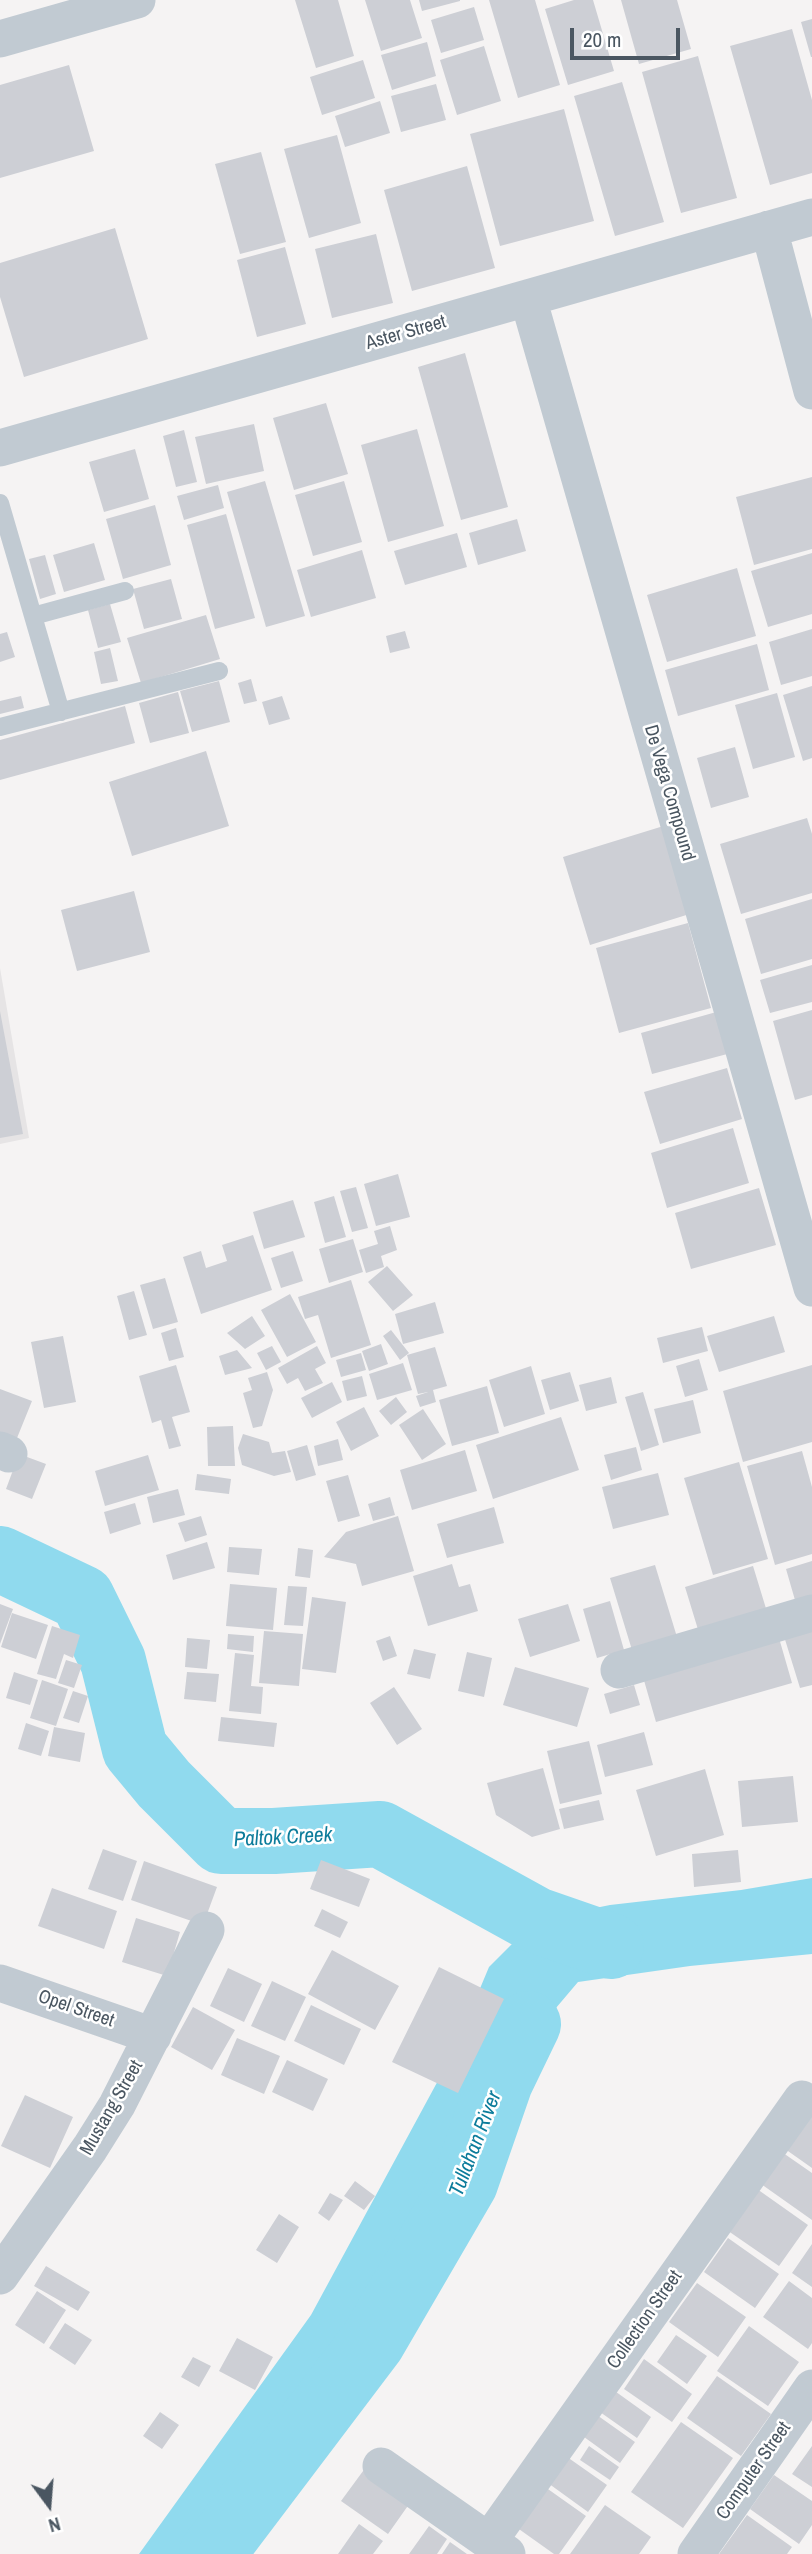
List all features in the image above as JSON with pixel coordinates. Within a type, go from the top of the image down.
[{"type":"street","points":[[0,39],[137,0]]},
{"type":"street","name":"Aster Street","points":[[0,448],[812,217]]},
{"type":"street","points":[[769,229],[812,391]]},
{"type":"street","name":"De Vega Compound","points":[[528,298],[812,1288]]},
{"type":"street","points":[[619,1670],[812,1613]]},
{"type":"street","name":"Mustang Street","points":[[0,2276],[117,2105],[206,1930]]},
{"type":"street","name":"Opel Street","points":[[0,1983],[153,2036]]},
{"type":"street","name":"Collection Street","points":[[498,2547],[802,2099]]},
{"type":"street","name":"Computer Street","points":[[696,2554],[812,2388]]},
{"type":"street","points":[[381,2466],[498,2547]]},
{"type":"lane","points":[[0,503],[61,712]]},
{"type":"lane","points":[[33,617],[125,591]]},
{"type":"lane","points":[[0,727],[219,671]]},
{"type":"shaded area","points":[[0,968],[29,1138],[0,1144]]},
{"type":"water","points":[[812,1878],[812,1954],[690,1966],[578,1982],[522,2048],[364,2361],[316,2404],[264,2468],[206,2554],[139,2554],[311,2315],[453,2053],[489,1967],[536,1920],[610,1905],[741,1890]]},
{"type":"building","points":[[295,0],[338,0],[354,56],[316,68]]},
{"type":"building","points":[[365,0],[410,0],[422,38],[381,51]]},
{"type":"building","points":[[419,0],[460,0],[460,1],[422,11]]},
{"type":"building","points":[[489,0],[535,0],[560,85],[518,98]]},
{"type":"building","points":[[574,0],[593,0],[614,71],[568,85],[545,9]]},
{"type":"building","points":[[621,0],[677,0],[691,49],[639,64]]},
{"type":"building","points":[[474,7],[484,40],[441,53],[431,20]]},
{"type":"building","points":[[812,19],[812,57],[811,57],[801,22]]},
{"type":"building","points":[[792,29],[812,100],[812,173],[770,185],[730,46]]},
{"type":"building","points":[[427,42],[436,76],[392,90],[381,55]]},
{"type":"building","points":[[484,46],[501,101],[457,115],[440,60]]},
{"type":"building","points":[[698,56],[737,198],[681,213],[642,72]]},
{"type":"building","points":[[363,60],[375,98],[322,115],[310,77]]},
{"type":"building","points":[[69,65],[94,151],[0,178],[0,85]]},
{"type":"building","points":[[622,82],[664,222],[615,236],[574,96]]},
{"type":"building","points":[[436,84],[446,120],[401,132],[391,96]]},
{"type":"building","points":[[380,101],[390,133],[345,147],[335,116]]},
{"type":"building","points":[[564,109],[594,221],[500,246],[470,134]]},
{"type":"building","points":[[337,135],[361,223],[309,238],[284,149]]},
{"type":"building","points":[[261,152],[286,242],[240,254],[215,164]]},
{"type":"building","points":[[467,166],[495,268],[412,291],[384,190]]},
{"type":"building","points":[[115,228],[148,339],[24,377],[0,297],[0,263]]},
{"type":"building","points":[[376,234],[393,303],[332,318],[315,249]]},
{"type":"building","points":[[285,247],[306,324],[257,337],[237,260]]},
{"type":"building","points":[[465,353],[508,507],[461,520],[418,367]]},
{"type":"building","points":[[326,403],[348,474],[294,490],[273,418]]},
{"type":"building","points":[[254,424],[264,471],[206,484],[195,437]]},
{"type":"building","points":[[417,429],[444,526],[388,542],[361,445]]},
{"type":"building","points":[[184,430],[197,482],[176,487],[163,436]]},
{"type":"building","points":[[135,449],[149,499],[104,512],[89,462]]},
{"type":"building","points":[[812,477],[812,549],[754,565],[736,497]]},
{"type":"building","points":[[265,481],[305,616],[266,627],[227,492]]},
{"type":"building","points":[[344,481],[362,542],[313,556],[295,495]]},
{"type":"building","points":[[218,485],[224,508],[184,520],[177,496]]},
{"type":"building","points":[[155,505],[171,565],[123,579],[106,519]]},
{"type":"building","points":[[226,514],[255,618],[215,629],[187,525]]},
{"type":"building","points":[[517,519],[526,551],[478,565],[469,533]]},
{"type":"building","points":[[457,533],[467,567],[405,585],[394,551]]},
{"type":"building","points":[[94,543],[105,580],[64,592],[53,555]]},
{"type":"building","points":[[362,550],[376,598],[311,617],[297,570]]},
{"type":"building","points":[[812,553],[812,614],[768,627],[751,571]]},
{"type":"building","points":[[45,555],[56,594],[40,599],[29,559]]},
{"type":"building","points":[[737,568],[756,636],[667,662],[647,595]]},
{"type":"building","points":[[171,579],[182,619],[144,629],[133,589]]},
{"type":"building","points":[[110,604],[121,642],[98,648],[88,610]]},
{"type":"building","points":[[206,615],[220,659],[141,683],[127,638]]},
{"type":"building","points":[[812,629],[812,676],[781,685],[769,642]]},
{"type":"building","points":[[405,631],[410,648],[390,653],[386,636]]},
{"type":"building","points":[[7,632],[15,657],[0,662],[0,634]]},
{"type":"building","points":[[757,644],[769,690],[678,716],[665,670]]},
{"type":"building","points":[[110,648],[118,681],[101,684],[94,652]]},
{"type":"building","points":[[251,679],[257,701],[244,704],[238,683]]},
{"type":"building","points":[[219,681],[230,722],[192,732],[180,691]]},
{"type":"building","points":[[812,686],[812,758],[803,761],[783,695]]},
{"type":"building","points":[[178,692],[189,733],[150,743],[139,703]]},
{"type":"building","points":[[777,693],[795,757],[753,769],[735,705]]},
{"type":"building","points":[[21,696],[24,708],[0,714],[0,701]]},
{"type":"building","points":[[282,696],[290,719],[269,725],[262,702]]},
{"type":"building","points":[[125,706],[135,743],[0,780],[0,740]]},
{"type":"building","points":[[735,747],[749,797],[711,808],[697,758]]},
{"type":"building","points":[[206,751],[229,826],[132,856],[109,782]]},
{"type":"building","points":[[807,818],[812,834],[812,893],[741,914],[720,844]]},
{"type":"building","points":[[670,824],[696,912],[590,945],[563,857]]},
{"type":"building","points":[[134,891],[150,952],[77,971],[61,910]]},
{"type":"building","points":[[812,899],[812,959],[761,974],[745,919]]},
{"type":"building","points":[[688,923],[711,1008],[619,1033],[596,948]]},
{"type":"building","points":[[812,965],[812,1002],[770,1013],[760,980]]},
{"type":"building","points":[[812,1010],[812,1095],[795,1100],[773,1021]]},
{"type":"building","points":[[0,1011],[23,1134],[0,1138]]},
{"type":"building","points":[[720,1011],[731,1053],[652,1074],[641,1033]]},
{"type":"building","points":[[727,1068],[742,1119],[660,1144],[644,1092]]},
{"type":"building","points":[[733,1128],[749,1183],[667,1208],[651,1153]]},
{"type":"building","points":[[398,1174],[410,1217],[376,1226],[364,1184]]},
{"type":"building","points":[[356,1187],[368,1228],[352,1232],[340,1191]]},
{"type":"building","points":[[759,1188],[776,1245],[691,1269],[675,1213]]},
{"type":"building","points":[[334,1196],[346,1237],[325,1243],[314,1202]]},
{"type":"building","points":[[293,1200],[305,1237],[264,1249],[253,1212]]},
{"type":"building","points":[[390,1226],[397,1250],[381,1256],[384,1267],[366,1273],[359,1250],[378,1244],[374,1231]]},
{"type":"building","points":[[253,1235],[272,1290],[201,1314],[183,1257],[201,1251],[206,1268],[227,1261],[222,1245]]},
{"type":"building","points":[[353,1239],[363,1272],[329,1283],[319,1249]]},
{"type":"building","points":[[293,1251],[303,1281],[281,1288],[271,1258]]},
{"type":"building","points":[[387,1266],[413,1295],[393,1311],[368,1282]]},
{"type":"building","points":[[165,1278],[178,1322],[153,1329],[140,1285]]},
{"type":"building","points":[[351,1280],[371,1345],[331,1358],[318,1315],[305,1319],[298,1297]]},
{"type":"building","points":[[134,1291],[147,1335],[129,1340],[117,1296]]},
{"type":"building","points":[[290,1294],[316,1342],[287,1357],[261,1310]]},
{"type":"building","points":[[435,1302],[444,1333],[403,1344],[395,1314]]},
{"type":"building","points":[[252,1316],[265,1336],[245,1349],[227,1333]]},
{"type":"building","points":[[774,1316],[785,1352],[719,1372],[707,1336]]},
{"type":"building","points":[[702,1327],[708,1351],[663,1363],[657,1338]]},
{"type":"building","points":[[176,1328],[184,1357],[169,1361],[161,1333]]},
{"type":"building","points":[[391,1330],[409,1353],[400,1360],[383,1336]]},
{"type":"building","points":[[63,1336],[76,1402],[44,1408],[31,1342]]},
{"type":"building","points":[[381,1344],[388,1364],[369,1371],[362,1351]]},
{"type":"building","points":[[272,1346],[281,1362],[266,1370],[257,1353]]},
{"type":"building","points":[[317,1346],[326,1363],[315,1369],[323,1383],[305,1391],[298,1378],[287,1384],[278,1368]]},
{"type":"building","points":[[435,1347],[447,1386],[433,1390],[436,1402],[420,1407],[416,1396],[428,1392],[418,1394],[407,1355]]},
{"type":"building","points":[[237,1350],[252,1368],[225,1375],[219,1356]]},
{"type":"building","points":[[361,1353],[366,1370],[341,1377],[336,1360]]},
{"type":"building","points":[[699,1359],[708,1390],[685,1397],[676,1366]]},
{"type":"building","points":[[403,1363],[412,1390],[377,1400],[369,1374]]},
{"type":"building","points":[[176,1365],[190,1412],[172,1417],[181,1446],[169,1449],[161,1420],[152,1423],[139,1376]]},
{"type":"building","points":[[812,1365],[812,1442],[743,1462],[723,1391]]},
{"type":"building","points":[[531,1366],[545,1414],[504,1427],[489,1380]]},
{"type":"building","points":[[267,1372],[273,1390],[262,1426],[253,1428],[243,1393],[252,1390],[248,1378]]},
{"type":"building","points":[[570,1372],[579,1401],[550,1410],[541,1380]]},
{"type":"building","points":[[362,1376],[367,1396],[347,1401],[342,1381]]},
{"type":"building","points":[[611,1377],[617,1403],[586,1411],[579,1385]]},
{"type":"building","points":[[332,1382],[342,1402],[312,1418],[301,1398]]},
{"type":"building","points":[[487,1386],[499,1433],[452,1446],[439,1400]]},
{"type":"building","points":[[0,1389],[32,1401],[17,1438],[0,1432]]},
{"type":"building","points":[[643,1392],[659,1445],[641,1451],[625,1397]]},
{"type":"building","points":[[396,1397],[407,1412],[391,1425],[379,1411]]},
{"type":"building","points":[[693,1400],[701,1433],[663,1443],[654,1409]]},
{"type":"building","points":[[364,1407],[379,1436],[351,1451],[336,1422]]},
{"type":"building","points":[[423,1409],[446,1444],[422,1460],[399,1425]]},
{"type":"building","points":[[561,1417],[579,1470],[493,1499],[476,1445]]},
{"type":"building","points":[[233,1426],[235,1466],[208,1466],[207,1427]]},
{"type":"building","points":[[243,1434],[269,1442],[272,1453],[285,1451],[291,1472],[274,1476],[242,1465],[238,1448]]},
{"type":"building","points":[[338,1439],[343,1460],[318,1466],[314,1446]]},
{"type":"building","points":[[307,1445],[316,1475],[296,1481],[287,1451]]},
{"type":"building","points":[[636,1447],[642,1470],[611,1480],[604,1455]]},
{"type":"building","points":[[465,1450],[477,1491],[412,1510],[400,1470]]},
{"type":"building","points":[[802,1451],[812,1487],[812,1554],[775,1565],[747,1466]]},
{"type":"building","points":[[19,1454],[46,1464],[32,1499],[6,1489]]},
{"type":"building","points":[[148,1455],[159,1490],[105,1506],[95,1471]]},
{"type":"building","points":[[739,1462],[768,1559],[713,1575],[684,1478]]},
{"type":"building","points":[[658,1473],[669,1515],[613,1529],[602,1487]]},
{"type":"building","points":[[197,1474],[231,1479],[229,1494],[195,1490]]},
{"type":"building","points":[[348,1475],[360,1516],[338,1522],[326,1481]]},
{"type":"building","points":[[178,1489],[185,1515],[153,1523],[147,1497]]},
{"type":"building","points":[[390,1497],[395,1515],[373,1521],[368,1504]]},
{"type":"building","points":[[135,1503],[141,1524],[110,1534],[104,1512]]},
{"type":"building","points":[[494,1507],[504,1543],[447,1558],[437,1524]]},
{"type":"building","points":[[201,1516],[207,1535],[185,1542],[178,1523]]},
{"type":"building","points":[[398,1516],[414,1571],[362,1586],[356,1564],[324,1557],[346,1532]]},
{"type":"building","points":[[207,1542],[215,1568],[173,1580],[166,1555]]},
{"type":"building","points":[[229,1547],[262,1549],[259,1575],[227,1572]]},
{"type":"building","points":[[298,1548],[313,1550],[310,1578],[295,1576]]},
{"type":"building","points":[[812,1561],[812,1602],[797,1607],[786,1569]]},
{"type":"building","points":[[452,1564],[459,1587],[470,1584],[478,1611],[428,1626],[413,1576]]},
{"type":"building","points":[[655,1565],[677,1637],[632,1650],[610,1578]]},
{"type":"building","points":[[753,1566],[768,1615],[700,1636],[685,1587]]},
{"type":"building","points":[[230,1584],[277,1588],[273,1630],[226,1626]]},
{"type":"building","points":[[288,1586],[307,1587],[303,1626],[284,1625]]},
{"type":"building","points":[[312,1597],[346,1602],[336,1673],[302,1669]]},
{"type":"building","points":[[610,1601],[624,1650],[597,1658],[583,1609]]},
{"type":"building","points":[[0,1604],[13,1609],[0,1644]]},
{"type":"building","points":[[568,1604],[580,1641],[530,1657],[518,1619]]},
{"type":"building","points":[[12,1613],[48,1625],[36,1659],[1,1647]]},
{"type":"building","points":[[812,1624],[812,1685],[800,1688],[783,1633]]},
{"type":"building","points":[[52,1626],[80,1635],[73,1658],[64,1654],[56,1679],[37,1674]]},
{"type":"building","points":[[264,1631],[303,1634],[299,1686],[259,1683]]},
{"type":"building","points":[[228,1634],[254,1636],[253,1652],[227,1649]]},
{"type":"building","points":[[390,1636],[397,1656],[383,1661],[376,1641]]},
{"type":"building","points":[[187,1638],[210,1640],[207,1669],[185,1667]]},
{"type":"building","points":[[779,1638],[792,1683],[656,1722],[643,1677]]},
{"type":"building","points":[[414,1649],[436,1654],[430,1679],[407,1674]]},
{"type":"building","points":[[467,1652],[492,1658],[484,1697],[458,1691]]},
{"type":"building","points":[[235,1653],[254,1655],[251,1686],[263,1687],[261,1714],[229,1711]]},
{"type":"building","points":[[66,1660],[82,1665],[74,1688],[58,1683]]},
{"type":"building","points":[[515,1667],[589,1688],[577,1727],[503,1705]]},
{"type":"building","points":[[14,1672],[38,1680],[30,1705],[6,1698]]},
{"type":"building","points":[[187,1672],[219,1674],[216,1702],[184,1699]]},
{"type":"building","points":[[42,1680],[68,1689],[56,1726],[30,1718]]},
{"type":"building","points":[[634,1685],[640,1705],[610,1714],[604,1694]]},
{"type":"building","points":[[394,1687],[422,1729],[397,1745],[370,1703]]},
{"type":"building","points":[[73,1691],[88,1696],[79,1723],[63,1718]]},
{"type":"building","points":[[221,1717],[277,1723],[274,1747],[218,1741]]},
{"type":"building","points":[[26,1723],[49,1731],[41,1756],[18,1749]]},
{"type":"building","points":[[54,1727],[85,1733],[80,1762],[48,1756]]},
{"type":"building","points":[[644,1732],[653,1765],[605,1777],[597,1745]]},
{"type":"building","points":[[589,1741],[602,1794],[560,1804],[547,1751]]},
{"type":"building","points":[[543,1768],[560,1829],[532,1837],[496,1815],[487,1783]]},
{"type":"building","points":[[705,1769],[724,1835],[656,1856],[636,1790]]},
{"type":"building","points":[[793,1776],[798,1822],[742,1827],[738,1781]]},
{"type":"building","points":[[599,1800],[604,1820],[564,1829],[559,1809]]},
{"type":"building","points":[[103,1849],[137,1861],[123,1901],[88,1889]]},
{"type":"building","points":[[738,1850],[741,1882],[694,1887],[692,1854]]},
{"type":"building","points":[[321,1860],[370,1879],[359,1907],[310,1889]]},
{"type":"building","points":[[144,1861],[217,1887],[203,1925],[131,1900]]},
{"type":"building","points":[[52,1888],[117,1911],[104,1949],[38,1926]]},
{"type":"building","points":[[322,1909],[348,1922],[340,1938],[314,1926]]},
{"type":"building","points":[[136,1918],[180,1932],[167,1976],[122,1962]]},
{"type":"building","points":[[332,1950],[399,1986],[375,2030],[308,1994]]},
{"type":"building","points":[[439,1967],[504,1999],[458,2093],[392,2062]]},
{"type":"building","points":[[228,1968],[262,1984],[244,2022],[210,2006]]},
{"type":"building","points":[[272,1981],[306,1997],[285,2041],[251,2026]]},
{"type":"building","points":[[311,2005],[361,2029],[344,2065],[294,2041]]},
{"type":"building","points":[[193,2007],[235,2030],[212,2070],[171,2047]]},
{"type":"building","points":[[237,2038],[280,2056],[264,2094],[221,2075]]},
{"type":"building","points":[[287,2060],[328,2079],[313,2111],[272,2092]]},
{"type":"building","points":[[25,2095],[73,2117],[50,2168],[1,2146]]},
{"type":"building","points":[[812,2097],[812,2168],[778,2144]]},
{"type":"building","points":[[776,2148],[812,2173],[812,2220],[754,2179]]},
{"type":"building","points":[[355,2181],[375,2196],[364,2210],[344,2196]]},
{"type":"building","points":[[750,2184],[808,2225],[779,2266],[721,2226]]},
{"type":"building","points":[[330,2193],[343,2200],[329,2221],[318,2213]]},
{"type":"building","points":[[279,2214],[299,2227],[277,2263],[256,2250]]},
{"type":"building","points":[[728,2238],[779,2274],[755,2308],[704,2272]]},
{"type":"building","points":[[812,2244],[812,2287],[792,2273]]},
{"type":"building","points":[[46,2266],[90,2292],[78,2311],[34,2286]]},
{"type":"building","points":[[789,2281],[812,2298],[812,2343],[808,2349],[763,2317]]},
{"type":"building","points":[[697,2283],[746,2317],[718,2357],[669,2322]]},
{"type":"building","points":[[37,2291],[66,2310],[44,2344],[15,2325]]},
{"type":"building","points":[[65,2323],[92,2340],[75,2365],[49,2348]]},
{"type":"building","points":[[749,2326],[799,2362],[768,2406],[717,2371]]},
{"type":"building","points":[[676,2335],[707,2356],[687,2384],[657,2362]]},
{"type":"building","points":[[237,2338],[273,2357],[255,2390],[219,2371]]},
{"type":"building","points":[[193,2357],[211,2366],[199,2387],[181,2377]]},
{"type":"building","points":[[644,2359],[692,2394],[672,2422],[624,2389]]},
{"type":"building","points":[[717,2376],[771,2414],[741,2456],[687,2418]]},
{"type":"building","points":[[605,2384],[651,2417],[637,2438],[590,2405]]},
{"type":"building","points":[[587,2408],[635,2442],[620,2463],[573,2429]]},
{"type":"building","points":[[160,2412],[179,2425],[162,2449],[143,2436]]},
{"type":"building","points":[[681,2422],[733,2458],[683,2528],[631,2492]]},
{"type":"building","points":[[589,2446],[619,2467],[610,2480],[580,2460]]},
{"type":"building","points":[[812,2446],[812,2487],[792,2474]]},
{"type":"building","points":[[560,2452],[607,2485],[588,2512],[541,2478]]},
{"type":"building","points":[[366,2467],[412,2500],[388,2534],[341,2501]]},
{"type":"building","points":[[774,2475],[812,2501],[812,2525],[799,2544],[750,2509]]},
{"type":"building","points":[[538,2482],[586,2516],[559,2554],[554,2554],[509,2522]]},
{"type":"building","points":[[605,2505],[651,2537],[639,2554],[570,2554]]},
{"type":"building","points":[[747,2515],[792,2547],[787,2554],[719,2554]]},
{"type":"building","points":[[359,2524],[383,2541],[373,2554],[338,2554]]},
{"type":"building","points":[[429,2526],[447,2539],[437,2554],[409,2554]]},
{"type":"building","points":[[450,2542],[467,2554],[442,2554]]},
{"type":"waterway","name":"Paltok Creek","points":[[0,1559],[82,1598],[113,1661],[135,1749],[164,1784],[221,1841],[274,1841],[380,1834],[536,1920],[611,1946]]},
{"type":"waterway","name":"Tullahan River","points":[[212,2554],[373,2341],[465,2183],[500,2082],[528,2024]]}]
